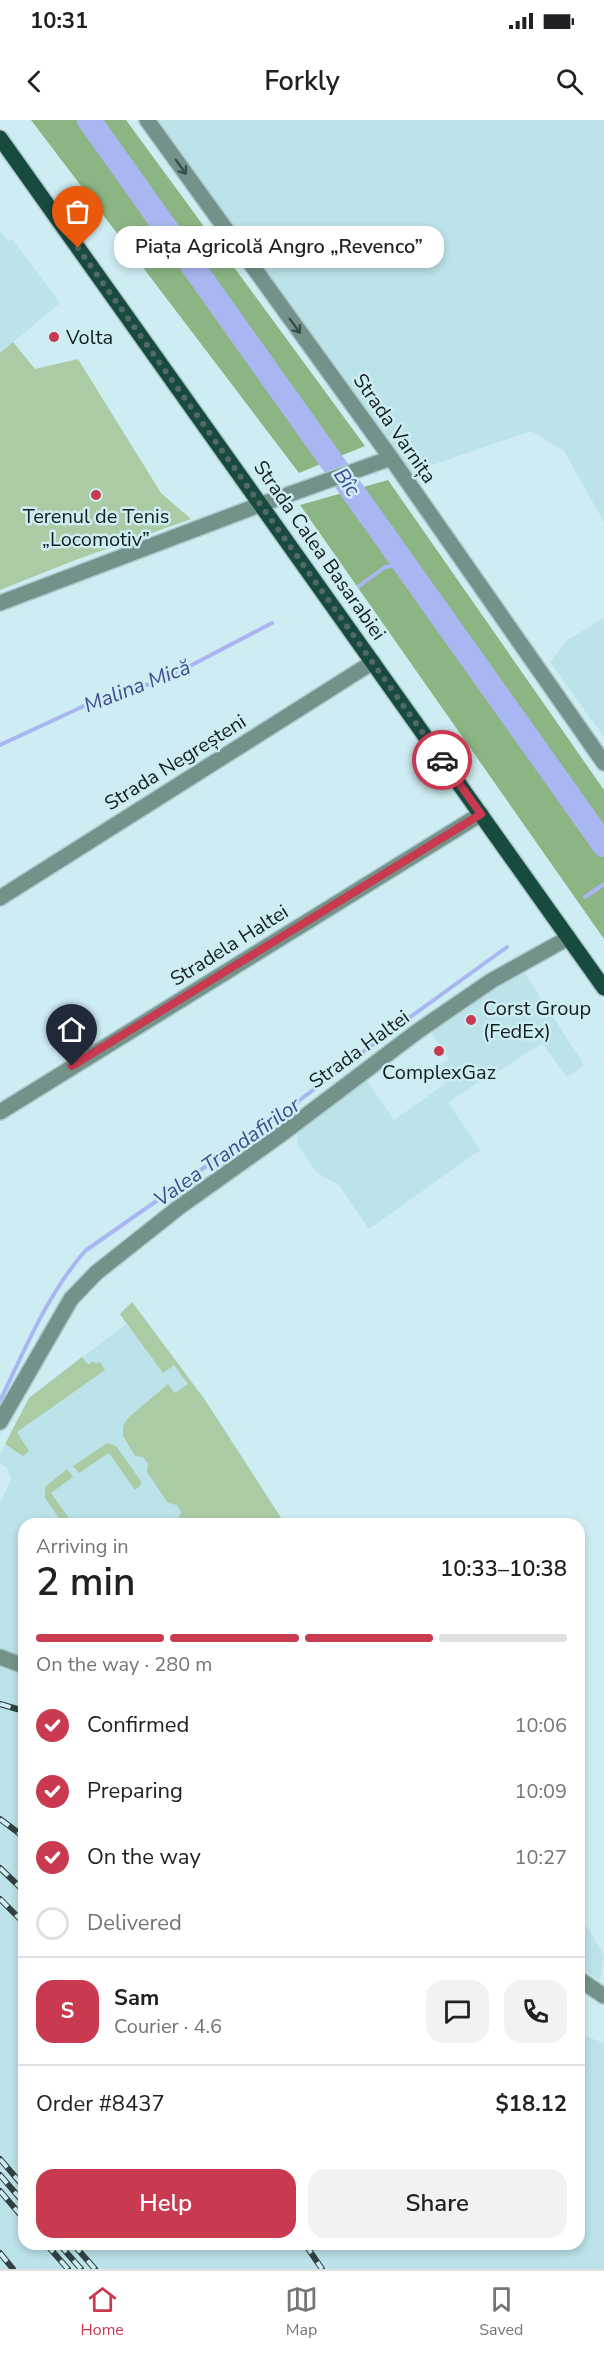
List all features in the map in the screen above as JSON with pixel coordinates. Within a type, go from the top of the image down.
[{"type":"main road","name":"Strada Calea Basarabiei","points":[[0,138],[604,988]]},
{"type":"street","name":"Strada Varnița","points":[[147,120],[386,460],[604,763]]},
{"type":"street","points":[[0,603],[262,504],[386,460]]},
{"type":"street","name":"Strada Negreșteni","points":[[0,898],[373,662]]},
{"type":"street","name":"Stradela Haltei","points":[[0,1112],[481,814]]},
{"type":"street","name":"Strada Haltei","points":[[0,1422],[71,1299],[96,1273],[178,1208],[418,1032],[491,981],[568,938]]},
{"type":"street","points":[[0,1657],[18,1664]]},
{"type":"street","points":[[585,1983],[604,1996]]},
{"type":"shaded area","points":[[157,120],[604,120],[604,522],[564,451],[531,431],[412,472]]},
{"type":"shaded area","points":[[0,230],[8,241],[12,239],[60,303],[0,353]]},
{"type":"shaded area","points":[[604,618],[604,737],[550,662],[567,640]]},
{"type":"shaded area","points":[[521,967],[584,1065],[567,1077],[542,1043],[448,1103],[480,1150],[369,1229],[339,1185],[316,1172],[297,1144],[298,1130],[365,1078],[394,1120],[445,1084],[435,1068],[449,1059],[430,1031]]},
{"type":"shaded area","points":[[132,1302],[205,1400],[281,1518],[18,1518],[18,1658],[0,1650],[0,1503],[11,1479],[7,1468],[0,1463],[0,1455],[29,1398],[126,1324],[120,1314]]},
{"type":"shaded area","points":[[0,1665],[18,1673],[18,2250],[585,2250],[585,2036],[604,2043],[604,2269],[0,2269]]},
{"type":"shaded area","points":[[585,1924],[604,1955],[600,1981],[585,1970]]},
{"type":"green space","points":[[31,120],[126,120],[365,446],[299,473]]},
{"type":"green space","points":[[13,342],[35,369],[78,359],[161,493],[191,519],[78,559],[0,590],[0,353]]},
{"type":"green space","points":[[388,480],[604,790],[604,939],[300,505]]},
{"type":"green space","points":[[132,1302],[205,1400],[281,1518],[179,1518],[181,1512],[177,1505],[168,1503],[147,1472],[148,1464],[143,1457],[135,1456],[123,1436],[123,1426],[128,1418],[168,1384],[175,1393],[188,1384],[174,1365],[163,1373],[120,1314]]},
{"type":"green space","points":[[82,1357],[88,1365],[93,1361],[96,1364],[100,1362],[105,1370],[17,1432],[29,1451],[23,1456],[5,1444],[29,1398]]},
{"type":"green space","points":[[107,1443],[116,1446],[141,1481],[140,1486],[135,1490],[109,1453],[79,1473],[73,1466]]},
{"type":"green space","points":[[67,1469],[73,1477],[51,1493],[69,1518],[59,1518],[45,1498],[45,1487]]},
{"type":"waterway","name":"Bîc","points":[[89,120],[604,845]]},
{"type":"waterway","name":"Malina Mică","points":[[359,586],[385,567],[404,564]]},
{"type":"waterway","name":"Malina Mică","points":[[0,745],[84,706],[167,678],[272,623]]},
{"type":"waterway","name":"Valea Trandafirilor","points":[[585,897],[604,884]]},
{"type":"waterway","name":"Valea Trandafirilor","points":[[0,1401],[48,1304],[85,1251],[292,1106],[507,947]]},
{"type":"railway","points":[[0,1704],[18,1709]]},
{"type":"railway","points":[[0,1819],[18,1832]]},
{"type":"railway","points":[[0,1868],[18,1885]]},
{"type":"railway","points":[[0,1899],[18,1917]]},
{"type":"railway","points":[[0,2159],[18,2180]]},
{"type":"railway","points":[[0,2175],[18,2196]]},
{"type":"railway","points":[[0,2191],[18,2212]]},
{"type":"railway","points":[[51,2250],[68,2269]]},
{"type":"railway","points":[[64,2250],[81,2269]]},
{"type":"railway","points":[[78,2250],[95,2269]]},
{"type":"railway","points":[[309,2250],[322,2269]]},
{"type":"railway","points":[[0,2253],[13,2269]]},
{"type":"way so far","points":[[78,248],[442,760]]},
{"type":"place","name":"Piața Agricolă Angro „Revenco”","points":[[78,248]]},
{"type":"place","name":"Volta","points":[[54,337]]},
{"type":"place","name":"Terenul de Tenis „Locomotiv”","points":[[96,495]]},
{"type":"place","name":"Corst Group (FedEx)","points":[[471,1020]]},
{"type":"place","name":"ComplexGaz","points":[[439,1051]]},
{"type":"route","points":[[72,1066],[481,814],[442,760]]}]
